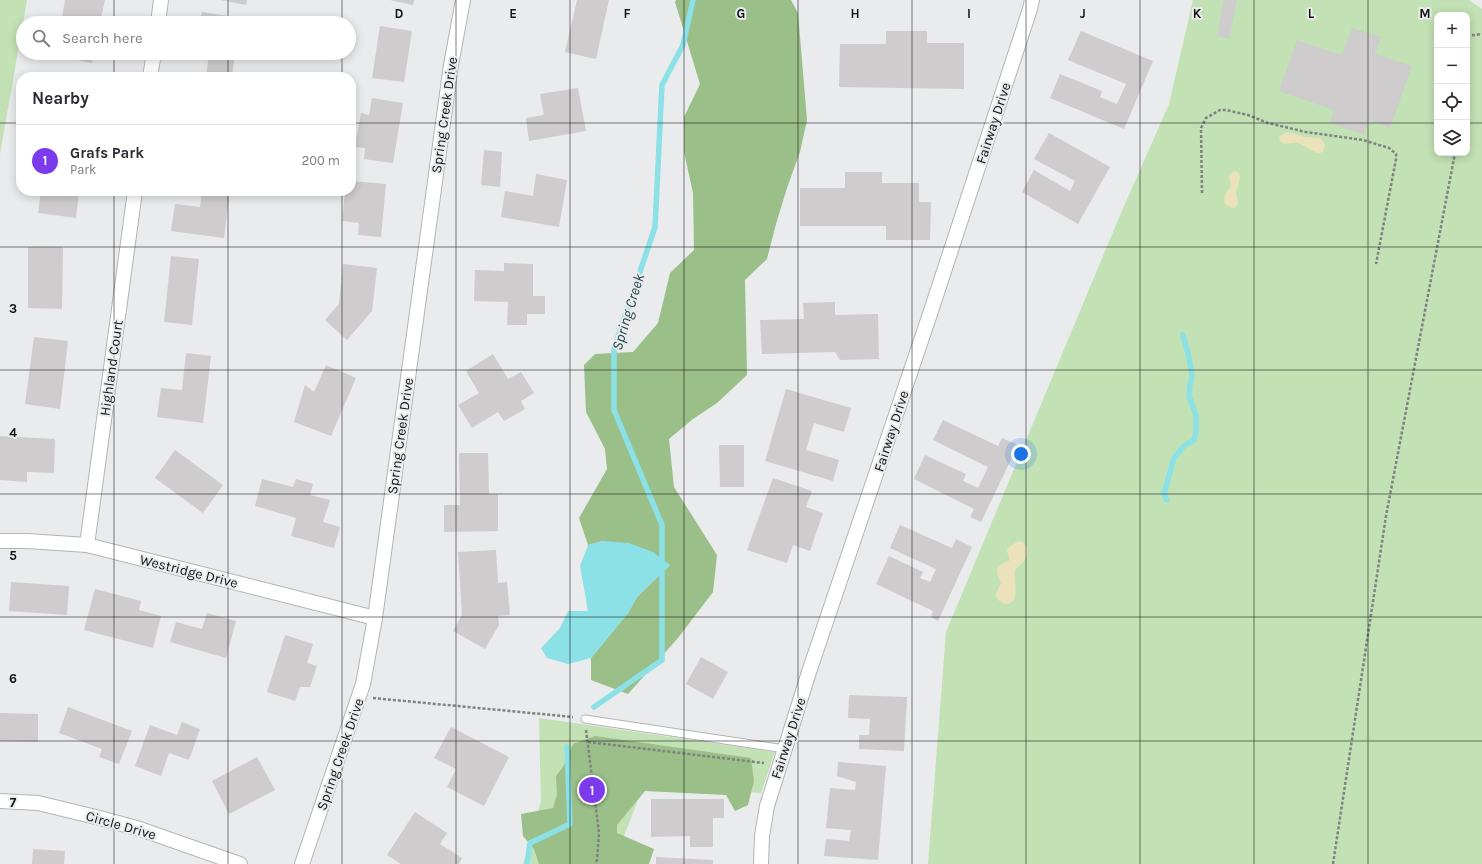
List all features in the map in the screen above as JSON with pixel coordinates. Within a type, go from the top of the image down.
[{"type":"street","points":[[159,16],[161,0]]},
{"type":"street","name":"Spring Creek Drive","points":[[302,864],[363,684],[375,618],[451,65],[462,0]]},
{"type":"street","name":"Fairway Drive","points":[[761,864],[762,836],[767,806],[809,672],[991,131],[1032,0]]},
{"type":"street","points":[[151,72],[153,60]]},
{"type":"street","name":"Highland Court","points":[[87,545],[134,196]]},
{"type":"street","name":"Westridge Drive","points":[[0,541],[27,541],[87,545],[375,618]]},
{"type":"street","name":"Circle Drive","points":[[0,801],[38,803],[100,818],[140,829],[240,864]]},
{"type":"lane","points":[[585,719],[785,749]]},
{"type":"path","points":[[1470,36],[1482,34]]},
{"type":"path","points":[[1202,193],[1201,128],[1206,118],[1220,110],[1248,115],[1268,123],[1306,132],[1338,135],[1363,140],[1389,148],[1396,154],[1396,159],[1376,264]]},
{"type":"path","points":[[1333,864],[1386,516],[1454,156]]},
{"type":"path","points":[[359,697],[557,715],[585,719],[599,833],[597,860],[595,864]]},
{"type":"path","points":[[588,742],[780,765]]},
{"type":"green space","points":[[0,0],[27,0],[24,16],[16,16],[16,60],[0,154]]},
{"type":"green space","points":[[676,0],[791,0],[798,13],[807,120],[800,152],[787,188],[767,259],[745,280],[747,375],[717,403],[693,419],[669,439],[674,487],[717,555],[713,592],[678,638],[628,694],[591,680],[591,658],[628,613],[637,597],[670,565],[603,541],[588,545],[579,518],[607,469],[605,449],[586,412],[584,365],[595,354],[633,352],[658,323],[670,273],[694,250],[693,193],[684,152],[684,117],[700,84],[675,2]]},
{"type":"green space","points":[[1193,0],[1469,0],[1482,9],[1482,864],[928,864],[946,632],[1118,220],[1169,104]]},
{"type":"green space","points":[[539,718],[775,752],[761,793],[643,787],[613,864],[523,864],[541,801]]},
{"type":"green space","points":[[595,736],[751,758],[754,781],[748,805],[735,811],[726,795],[645,791],[617,825],[617,833],[654,849],[649,864],[539,864],[534,849],[523,836],[521,814],[553,808],[557,794],[556,776],[563,767],[573,744]]},
{"type":"sand","points":[[1287,132],[1305,137],[1320,138],[1325,144],[1324,150],[1321,153],[1318,153],[1300,144],[1283,143],[1279,139],[1280,136]]},
{"type":"sand","points":[[1235,171],[1239,173],[1240,178],[1236,193],[1238,202],[1236,207],[1232,208],[1225,204],[1224,198],[1231,187],[1229,175]]},
{"type":"sand","points":[[1018,541],[1023,542],[1027,547],[1027,555],[1015,570],[1015,596],[1010,603],[1005,604],[998,600],[995,595],[1001,584],[997,569],[1001,564],[1009,561],[1007,552],[1008,548]]},
{"type":"water","points":[[603,541],[629,543],[653,552],[670,565],[637,597],[628,613],[591,658],[568,664],[547,658],[541,648],[560,628],[568,611],[588,611],[580,566],[588,545]]},
{"type":"building","points":[[65,0],[105,0],[102,16],[62,16]]},
{"type":"building","points":[[220,0],[247,0],[246,5]]},
{"type":"building","points":[[390,0],[414,0],[413,5]]},
{"type":"building","points":[[577,0],[609,0],[596,59],[565,52]]},
{"type":"building","points":[[1224,0],[1237,0],[1229,39],[1217,36]]},
{"type":"building","points":[[202,12],[228,16],[201,16]]},
{"type":"building","points":[[380,26],[412,31],[404,82],[372,78]]},
{"type":"building","points":[[1352,28],[1381,37],[1375,54],[1412,66],[1390,128],[1369,120],[1364,135],[1330,123],[1334,110],[1279,91],[1297,40],[1342,55]]},
{"type":"building","points":[[886,31],[927,31],[927,43],[964,43],[964,89],[839,87],[840,44],[886,44]]},
{"type":"building","points":[[1081,31],[1153,61],[1124,129],[1050,98],[1060,74],[1102,91],[1100,97],[1117,104],[1126,84],[1068,60]]},
{"type":"building","points":[[78,60],[93,60],[92,63]]},
{"type":"building","points":[[208,60],[234,60],[233,72],[207,72]]},
{"type":"building","points":[[578,88],[586,131],[529,141],[526,118],[544,115],[540,94]]},
{"type":"building","points":[[372,98],[403,103],[393,163],[364,159],[365,148],[356,147],[361,113],[369,115]]},
{"type":"building","points":[[1049,133],[1110,167],[1078,224],[1022,192],[1034,170],[1070,191],[1075,181],[1034,159]]},
{"type":"building","points":[[484,150],[502,152],[500,187],[481,185]]},
{"type":"building","points":[[845,172],[882,172],[882,183],[919,183],[919,202],[931,202],[930,240],[886,240],[886,226],[800,226],[800,188],[845,188]]},
{"type":"building","points":[[536,174],[567,180],[559,227],[501,217],[505,191],[533,196]]},
{"type":"building","points":[[356,181],[386,184],[381,237],[358,235],[359,223],[342,221],[344,196],[356,196]]},
{"type":"building","points":[[40,196],[78,196],[76,218],[38,213]]},
{"type":"building","points":[[201,196],[229,196],[224,238],[171,231],[175,204],[200,207]]},
{"type":"building","points":[[28,247],[63,247],[62,309],[28,308]]},
{"type":"building","points":[[171,256],[199,259],[192,325],[164,322]]},
{"type":"building","points":[[504,263],[533,264],[533,296],[545,296],[545,314],[527,314],[527,325],[507,325],[508,302],[474,301],[475,270],[504,271]]},
{"type":"building","points":[[343,264],[377,268],[372,311],[347,340],[325,320],[339,304]]},
{"type":"building","points":[[835,302],[835,315],[878,314],[879,359],[840,360],[835,352],[762,354],[760,320],[804,319],[803,303]]},
{"type":"building","points":[[34,337],[68,341],[60,409],[25,404]]},
{"type":"building","points":[[186,353],[211,356],[203,423],[157,417],[161,388],[182,390]]},
{"type":"building","points":[[493,354],[508,379],[521,372],[534,393],[521,401],[525,409],[504,421],[498,412],[472,428],[458,405],[479,393],[466,371]]},
{"type":"building","points":[[326,365],[356,378],[331,436],[294,422],[305,385],[314,392]]},
{"type":"building","points":[[786,389],[851,408],[844,432],[814,423],[806,450],[839,460],[833,481],[765,461]]},
{"type":"building","points":[[943,420],[998,446],[1002,438],[1018,445],[981,522],[970,517],[974,509],[914,479],[925,455],[966,474],[963,481],[978,488],[988,467],[933,440]]},
{"type":"building","points":[[0,436],[55,439],[54,473],[27,472],[27,482],[0,480]]},
{"type":"building","points":[[719,445],[744,445],[744,487],[720,487]]},
{"type":"building","points":[[175,450],[223,485],[203,513],[155,478]]},
{"type":"building","points":[[459,453],[488,453],[489,494],[498,494],[498,531],[444,532],[444,505],[460,505]]},
{"type":"building","points":[[773,478],[812,491],[806,507],[823,513],[810,551],[793,545],[787,563],[747,550]]},
{"type":"building","points":[[262,479],[293,487],[296,479],[313,484],[310,495],[330,500],[323,522],[340,527],[334,548],[291,536],[296,518],[255,506]]},
{"type":"building","points":[[900,525],[952,548],[956,539],[972,547],[938,621],[931,617],[933,611],[876,584],[889,556],[923,572],[920,578],[930,582],[936,569],[890,548]]},
{"type":"building","points":[[496,550],[498,583],[507,582],[510,615],[498,616],[499,625],[485,649],[453,631],[462,615],[458,552]]},
{"type":"building","points":[[11,582],[69,586],[67,615],[9,611]]},
{"type":"building","points":[[95,589],[141,601],[139,610],[161,616],[153,648],[84,630]]},
{"type":"building","points":[[207,613],[236,621],[226,658],[170,642],[176,622],[202,629]]},
{"type":"building","points":[[285,635],[313,644],[307,663],[317,666],[310,687],[300,687],[295,701],[267,692]]},
{"type":"building","points":[[701,657],[728,672],[713,699],[686,684]]},
{"type":"building","points":[[849,695],[907,697],[904,751],[859,749],[859,735],[869,735],[870,719],[848,718]]},
{"type":"building","points":[[68,707],[132,731],[119,764],[99,757],[102,749],[59,733]]},
{"type":"building","points":[[0,713],[38,714],[38,742],[0,741]]},
{"type":"building","points":[[182,722],[200,729],[189,760],[169,753],[161,776],[135,766],[150,725],[177,735]]},
{"type":"building","points":[[451,727],[509,757],[484,806],[447,787],[456,769],[434,758]]},
{"type":"building","points":[[257,757],[275,790],[229,814],[212,781]]},
{"type":"building","points":[[838,762],[886,766],[878,860],[824,856],[826,839],[849,841],[851,830],[826,828],[830,788],[855,790],[856,782],[837,776]]},
{"type":"building","points":[[651,799],[724,799],[724,818],[713,818],[713,847],[690,847],[690,836],[651,837]]},
{"type":"building","points":[[415,812],[447,833],[440,844],[462,858],[459,864],[401,864],[387,855]]},
{"type":"building","points":[[33,849],[65,851],[64,864],[32,864]]},
{"type":"building","points":[[656,857],[713,860],[713,864],[656,864]]},
{"type":"waterway","name":"Spring Creek","points":[[594,707],[662,660],[662,525],[614,410],[614,349],[655,227],[662,85],[683,45],[693,0]]},
{"type":"waterway","points":[[1167,500],[1164,494],[1174,458],[1184,446],[1194,440],[1196,432],[1196,415],[1189,396],[1192,375],[1183,335]]},
{"type":"waterway","name":"Spring Creek","points":[[527,864],[530,843],[570,824],[567,747]]},
{"type":"place","name":"Grafs Park","points":[[592,790]]}]
